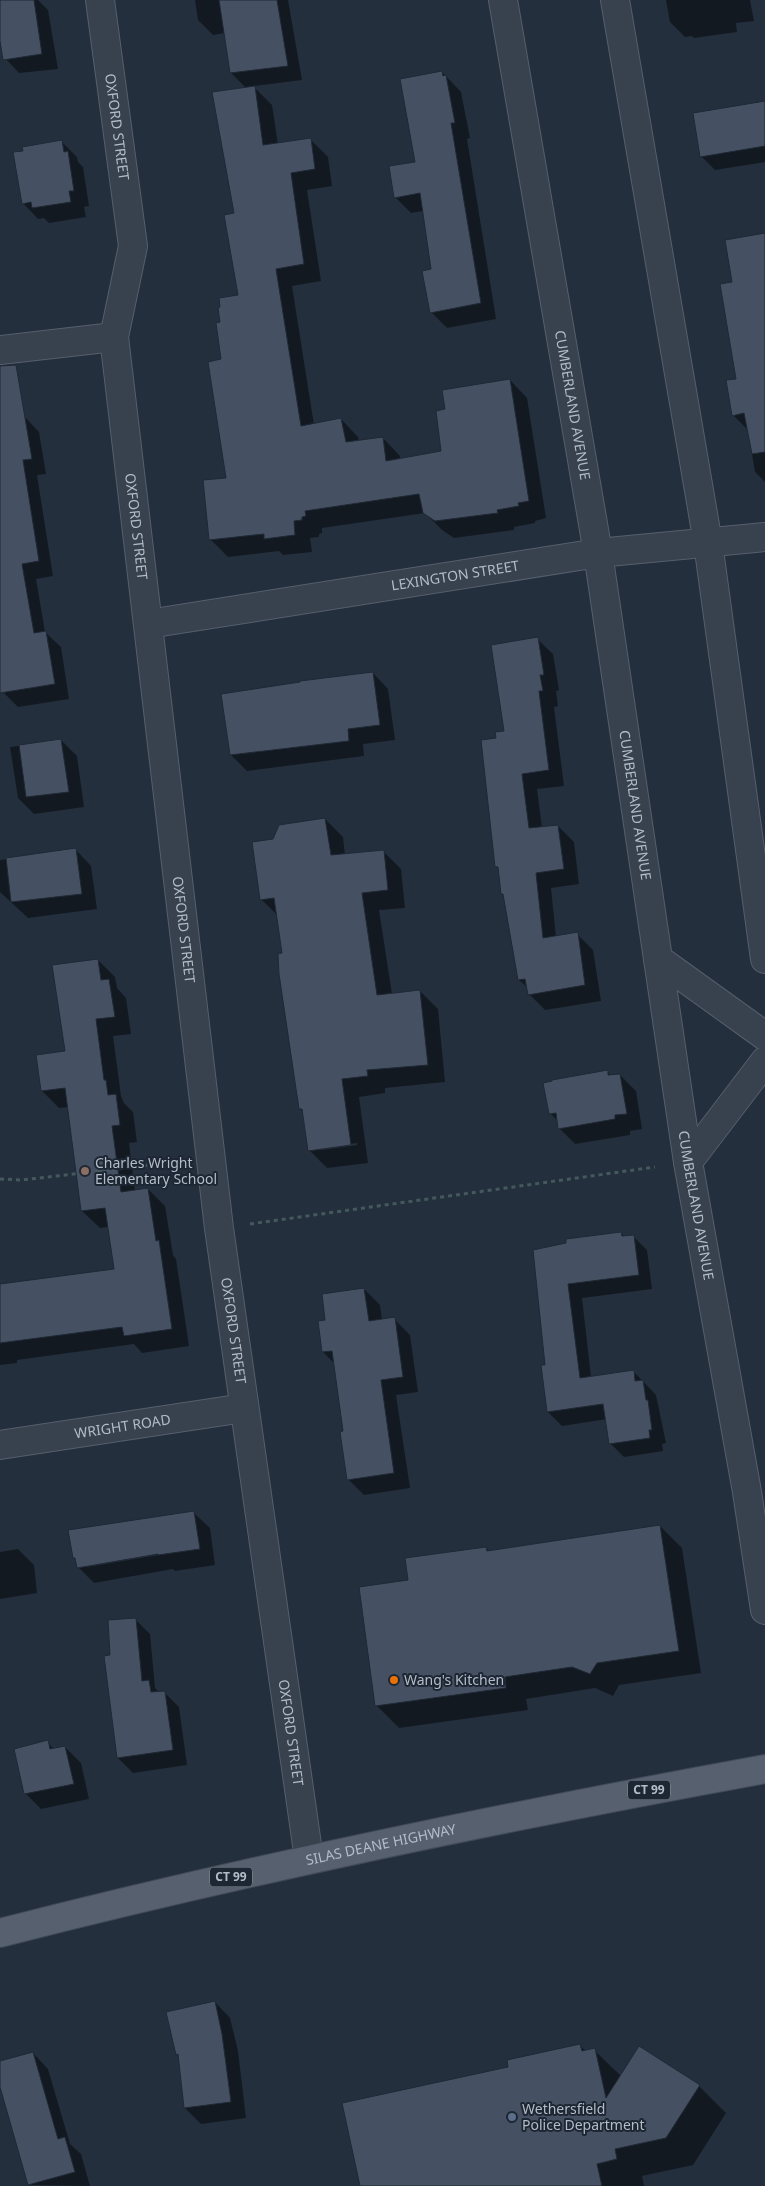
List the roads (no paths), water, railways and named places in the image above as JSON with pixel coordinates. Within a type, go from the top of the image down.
[{"type":"main road","name":"SILAS DEANE HIGHWAY","points":[[0,1933],[309,1859],[496,1820],[765,1769]]},
{"type":"street","name":"OXFORD STREET","points":[[100,0],[133,246],[114,337],[211,1158],[244,1408],[309,1859]]},
{"type":"street","name":"CUMBERLAND AVENUE","points":[[503,0],[598,552],[688,1162],[765,1610]]},
{"type":"street","points":[[615,0],[708,544],[765,959]]},
{"type":"street","points":[[0,350],[114,337]]},
{"type":"street","name":"LEXINGTON STREET","points":[[148,624],[598,552],[708,544],[765,537]]},
{"type":"street","points":[[658,959],[765,1036]]},
{"type":"street","points":[[688,1162],[765,1061]]},
{"type":"street","name":"WRIGHT ROAD","points":[[0,1445],[244,1408]]},
{"type":"place","name":"Charles Wright Elementary School","points":[[85,1171]]},
{"type":"place","name":"Wang's Kitchen","points":[[394,1680]]},
{"type":"place","name":"Wethersfield Police Department","points":[[512,2117]]}]
